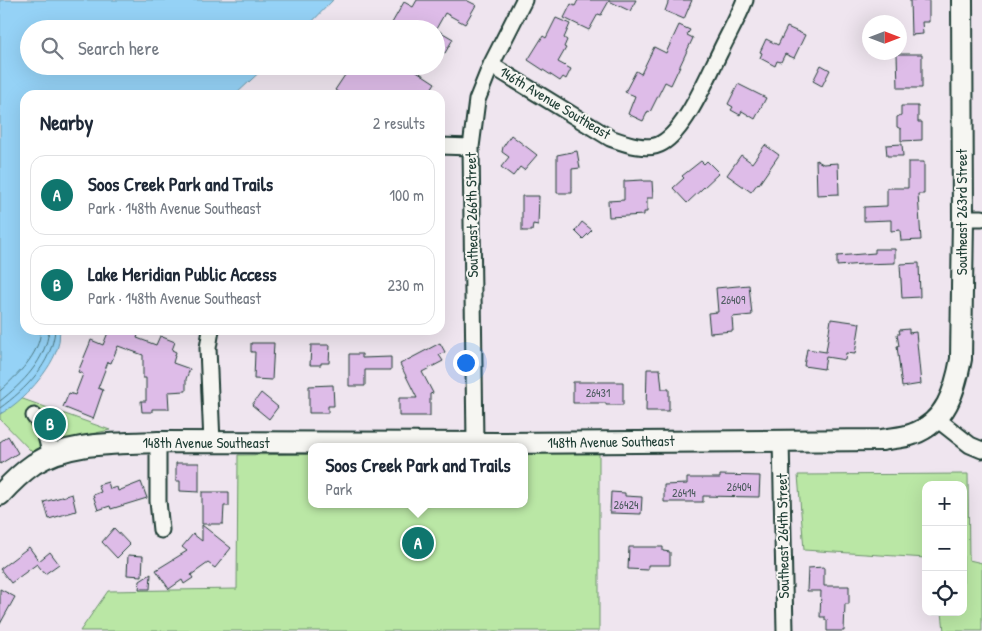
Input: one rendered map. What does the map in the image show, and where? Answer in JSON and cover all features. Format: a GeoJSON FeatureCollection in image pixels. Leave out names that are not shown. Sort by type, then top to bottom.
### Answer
{"type":"FeatureCollection","features":[{"type":"Feature","properties":{"kind":"street","name":"Southeast 266th Street"},"geometry":{"type":"LineString","coordinates":[[475,442],[471,147],[476,100],[491,65],[524,0]]}},
{"type":"Feature","properties":{"kind":"street","name":"146th Avenue Southeast"},"geometry":{"type":"LineString","coordinates":[[491,65],[610,138],[631,145],[648,146],[661,144],[674,133],[692,108],[745,0]]}},
{"type":"Feature","properties":{"kind":"street","name":"Southeast 263rd Street"},"geometry":{"type":"LineString","coordinates":[[937,419],[945,410],[950,398],[957,380],[961,359],[972,218],[962,0]]}},
{"type":"Feature","properties":{"kind":"street"},"geometry":{"type":"LineString","coordinates":[[445,146],[471,147]]}},
{"type":"Feature","properties":{"kind":"street"},"geometry":{"type":"LineString","coordinates":[[210,335],[208,348],[212,443]]}},
{"type":"Feature","properties":{"kind":"street"},"geometry":{"type":"LineString","coordinates":[[34,416],[44,428],[51,456]]}},
{"type":"Feature","properties":{"kind":"street"},"geometry":{"type":"LineString","coordinates":[[937,419],[970,445],[982,450]]}},
{"type":"Feature","properties":{"kind":"street","name":"148th Avenue Southeast"},"geometry":{"type":"LineString","coordinates":[[0,495],[15,479],[35,463],[51,456],[83,447],[114,444],[158,442],[882,440],[912,434],[937,419]]}},
{"type":"Feature","properties":{"kind":"street","name":"Southeast 264th Street"},"geometry":{"type":"LineString","coordinates":[[781,440],[785,631]]}},
{"type":"Feature","properties":{"kind":"street"},"geometry":{"type":"LineString","coordinates":[[158,442],[158,500],[161,530]]}},
{"type":"Feature","properties":{"kind":"green space"},"geometry":{"type":"Polygon","coordinates":[[[20,398],[110,430],[48,443],[33,453],[0,419],[0,414],[20,398]]]}},
{"type":"Feature","properties":{"kind":"green space"},"geometry":{"type":"Polygon","coordinates":[[[599,451],[599,631],[80,631],[108,591],[237,589],[238,455],[308,454],[308,508],[528,508],[528,452],[599,451]]]}},
{"type":"Feature","properties":{"kind":"green space"},"geometry":{"type":"Polygon","coordinates":[[[968,474],[969,560],[982,563],[982,631],[944,631],[942,616],[967,616],[967,481],[922,481],[922,558],[804,550],[798,475],[968,474]]]}},
{"type":"Feature","properties":{"kind":"water"},"geometry":{"type":"Polygon","coordinates":[[[0,0],[333,0],[314,20],[20,20],[20,75],[256,75],[240,90],[20,90],[20,335],[60,335],[59,344],[50,365],[43,375],[18,402],[0,414],[0,0]]]}},
{"type":"Feature","properties":{"kind":"building"},"geometry":{"type":"Polygon","coordinates":[[[417,0],[466,0],[476,5],[465,24],[445,13],[441,20],[394,20],[404,2],[413,7],[417,0]]]}},
{"type":"Feature","properties":{"kind":"building"},"geometry":{"type":"Polygon","coordinates":[[[578,0],[636,0],[630,11],[609,1],[601,15],[598,14],[589,30],[564,18],[571,4],[575,6],[578,0]]]}},
{"type":"Feature","properties":{"kind":"building"},"geometry":{"type":"Polygon","coordinates":[[[669,0],[692,0],[684,19],[665,11],[669,0]]]}},
{"type":"Feature","properties":{"kind":"building"},"geometry":{"type":"Polygon","coordinates":[[[910,0],[929,0],[929,22],[922,22],[923,34],[911,35],[910,0]]]}},
{"type":"Feature","properties":{"kind":"building"},"geometry":{"type":"Polygon","coordinates":[[[556,18],[570,24],[564,38],[567,40],[564,47],[566,48],[558,62],[571,69],[566,79],[563,77],[560,81],[528,60],[543,36],[546,38],[556,18]]]}},
{"type":"Feature","properties":{"kind":"building"},"geometry":{"type":"Polygon","coordinates":[[[679,25],[690,30],[687,35],[693,38],[671,85],[665,82],[650,112],[648,111],[643,121],[628,114],[635,96],[625,92],[636,71],[641,74],[654,47],[666,53],[679,25]]]}},
{"type":"Feature","properties":{"kind":"building"},"geometry":{"type":"Polygon","coordinates":[[[787,27],[805,35],[794,58],[785,54],[781,62],[777,61],[775,66],[760,58],[762,53],[760,52],[766,39],[778,45],[787,27]]]}},
{"type":"Feature","properties":{"kind":"building"},"geometry":{"type":"Polygon","coordinates":[[[445,34],[453,39],[445,53],[445,34]]]}},
{"type":"Feature","properties":{"kind":"building"},"geometry":{"type":"Polygon","coordinates":[[[907,54],[922,54],[922,88],[898,88],[897,60],[907,60],[907,54]]]}},
{"type":"Feature","properties":{"kind":"building"},"geometry":{"type":"Polygon","coordinates":[[[821,65],[830,70],[822,86],[813,81],[821,65]]]}},
{"type":"Feature","properties":{"kind":"building"},"geometry":{"type":"Polygon","coordinates":[[[345,75],[423,75],[435,83],[430,90],[335,90],[345,75]]]}},
{"type":"Feature","properties":{"kind":"building"},"geometry":{"type":"Polygon","coordinates":[[[738,84],[766,98],[755,119],[742,111],[740,115],[731,110],[733,107],[728,104],[738,84]]]}},
{"type":"Feature","properties":{"kind":"building"},"geometry":{"type":"Polygon","coordinates":[[[901,106],[918,106],[918,122],[922,122],[922,140],[901,141],[901,129],[897,127],[897,117],[901,115],[901,106]]]}},
{"type":"Feature","properties":{"kind":"building"},"geometry":{"type":"Polygon","coordinates":[[[511,135],[537,155],[524,170],[520,167],[513,176],[501,167],[509,157],[502,152],[511,135]]]}},
{"type":"Feature","properties":{"kind":"building"},"geometry":{"type":"Polygon","coordinates":[[[902,144],[903,156],[887,156],[886,145],[902,144]]]}},
{"type":"Feature","properties":{"kind":"building"},"geometry":{"type":"Polygon","coordinates":[[[765,145],[779,155],[759,184],[751,192],[727,175],[741,155],[752,163],[765,145]]]}},
{"type":"Feature","properties":{"kind":"building"},"geometry":{"type":"Polygon","coordinates":[[[577,151],[580,168],[572,169],[572,193],[557,193],[557,155],[577,151]]]}},
{"type":"Feature","properties":{"kind":"building"},"geometry":{"type":"Polygon","coordinates":[[[816,160],[823,164],[838,163],[839,194],[817,195],[816,160]]]}},
{"type":"Feature","properties":{"kind":"building"},"geometry":{"type":"Polygon","coordinates":[[[701,161],[704,164],[707,161],[719,173],[687,203],[673,188],[684,178],[682,176],[701,161]]]}},
{"type":"Feature","properties":{"kind":"building"},"geometry":{"type":"Polygon","coordinates":[[[908,162],[924,162],[924,194],[918,194],[921,240],[901,241],[900,230],[891,231],[891,220],[864,221],[864,207],[887,206],[887,188],[908,188],[908,162]]]}},
{"type":"Feature","properties":{"kind":"building"},"geometry":{"type":"Polygon","coordinates":[[[624,181],[652,181],[653,198],[647,198],[647,212],[644,212],[644,215],[609,217],[608,201],[624,200],[624,181]]]}},
{"type":"Feature","properties":{"kind":"building"},"geometry":{"type":"Polygon","coordinates":[[[522,196],[539,196],[538,225],[533,224],[532,231],[522,231],[522,196]]]}},
{"type":"Feature","properties":{"kind":"building"},"geometry":{"type":"Polygon","coordinates":[[[582,222],[592,230],[583,239],[575,231],[582,222]]]}},
{"type":"Feature","properties":{"kind":"building"},"geometry":{"type":"Polygon","coordinates":[[[875,249],[895,249],[895,263],[837,266],[837,256],[875,253],[875,249]]]}},
{"type":"Feature","properties":{"kind":"building"},"geometry":{"type":"Polygon","coordinates":[[[919,263],[920,297],[902,298],[900,264],[919,263]]]}},
{"type":"Feature","properties":{"kind":"building"},"geometry":{"type":"Polygon","coordinates":[[[749,285],[752,315],[732,317],[733,331],[710,333],[708,313],[718,312],[716,288],[749,285]]]}},
{"type":"Feature","properties":{"kind":"building"},"geometry":{"type":"Polygon","coordinates":[[[831,319],[860,323],[855,354],[846,353],[845,360],[826,357],[824,369],[804,366],[807,349],[826,352],[831,319]]]}},
{"type":"Feature","properties":{"kind":"building"},"geometry":{"type":"Polygon","coordinates":[[[909,329],[909,333],[916,332],[921,384],[902,387],[897,334],[900,334],[899,330],[909,329]]]}},
{"type":"Feature","properties":{"kind":"building"},"geometry":{"type":"Polygon","coordinates":[[[107,335],[138,335],[137,338],[156,345],[160,336],[175,342],[172,350],[176,352],[173,363],[190,369],[186,379],[186,391],[168,392],[169,409],[152,409],[152,412],[142,412],[141,401],[146,401],[143,355],[118,346],[111,363],[108,362],[98,388],[103,390],[93,419],[63,407],[69,393],[75,395],[83,374],[78,372],[91,340],[103,345],[107,335]]]}},
{"type":"Feature","properties":{"kind":"building"},"geometry":{"type":"Polygon","coordinates":[[[251,343],[274,343],[272,380],[254,379],[255,352],[251,352],[251,343]]]}},
{"type":"Feature","properties":{"kind":"building"},"geometry":{"type":"Polygon","coordinates":[[[440,343],[445,352],[439,355],[443,361],[422,372],[433,393],[430,394],[430,416],[399,416],[399,398],[417,398],[400,364],[440,343]]]}},
{"type":"Feature","properties":{"kind":"building"},"geometry":{"type":"Polygon","coordinates":[[[311,345],[330,345],[329,363],[310,365],[311,345]]]}},
{"type":"Feature","properties":{"kind":"building"},"geometry":{"type":"Polygon","coordinates":[[[349,354],[362,354],[362,358],[391,357],[391,370],[365,370],[365,386],[349,386],[349,354]]]}},
{"type":"Feature","properties":{"kind":"building"},"geometry":{"type":"Polygon","coordinates":[[[647,369],[660,369],[662,389],[669,389],[669,411],[646,411],[647,369]]]}},
{"type":"Feature","properties":{"kind":"building"},"geometry":{"type":"Polygon","coordinates":[[[573,382],[623,382],[623,405],[573,403],[573,382]]]}},
{"type":"Feature","properties":{"kind":"building"},"geometry":{"type":"Polygon","coordinates":[[[333,385],[334,406],[328,406],[328,413],[309,413],[309,386],[333,385]]]}},
{"type":"Feature","properties":{"kind":"building"},"geometry":{"type":"Polygon","coordinates":[[[261,393],[278,407],[269,419],[252,405],[261,393]]]}},
{"type":"Feature","properties":{"kind":"building"},"geometry":{"type":"Polygon","coordinates":[[[8,436],[18,453],[0,464],[0,442],[8,436]]]}},
{"type":"Feature","properties":{"kind":"building"},"geometry":{"type":"Polygon","coordinates":[[[176,463],[199,463],[199,492],[180,491],[180,481],[176,481],[176,463]]]}},
{"type":"Feature","properties":{"kind":"building"},"geometry":{"type":"Polygon","coordinates":[[[720,475],[760,476],[759,497],[703,496],[703,502],[664,502],[664,485],[687,484],[687,478],[720,478],[720,475]]]}},
{"type":"Feature","properties":{"kind":"building"},"geometry":{"type":"Polygon","coordinates":[[[108,482],[110,489],[117,487],[118,491],[141,482],[147,498],[111,509],[110,506],[98,510],[93,495],[101,492],[98,485],[108,482]]]}},
{"type":"Feature","properties":{"kind":"building"},"geometry":{"type":"Polygon","coordinates":[[[202,492],[229,492],[229,506],[224,506],[223,524],[202,524],[202,492]]]}},
{"type":"Feature","properties":{"kind":"building"},"geometry":{"type":"Polygon","coordinates":[[[611,492],[625,493],[625,496],[642,497],[641,514],[610,513],[611,492]]]}},
{"type":"Feature","properties":{"kind":"building"},"geometry":{"type":"Polygon","coordinates":[[[72,494],[76,511],[49,519],[44,502],[72,494]]]}},
{"type":"Feature","properties":{"kind":"building"},"geometry":{"type":"Polygon","coordinates":[[[202,525],[231,548],[215,568],[208,563],[191,575],[193,578],[184,584],[182,580],[169,589],[156,570],[187,551],[182,547],[193,534],[202,541],[202,525]]]}},
{"type":"Feature","properties":{"kind":"building"},"geometry":{"type":"Polygon","coordinates":[[[114,528],[130,545],[117,558],[102,542],[114,528]]]}},
{"type":"Feature","properties":{"kind":"building"},"geometry":{"type":"Polygon","coordinates":[[[29,547],[39,561],[50,552],[59,564],[45,574],[37,564],[11,583],[0,569],[29,547]]]}},
{"type":"Feature","properties":{"kind":"building"},"geometry":{"type":"Polygon","coordinates":[[[629,547],[663,547],[663,551],[670,552],[670,565],[648,565],[648,570],[628,569],[629,547]]]}},
{"type":"Feature","properties":{"kind":"building"},"geometry":{"type":"Polygon","coordinates":[[[128,555],[143,556],[142,576],[127,575],[128,555]]]}},
{"type":"Feature","properties":{"kind":"building"},"geometry":{"type":"Polygon","coordinates":[[[824,567],[824,586],[849,586],[849,604],[845,604],[844,631],[827,631],[827,620],[825,620],[825,617],[820,617],[821,591],[807,591],[808,568],[824,567]]]}},
{"type":"Feature","properties":{"kind":"building"},"geometry":{"type":"Polygon","coordinates":[[[151,574],[150,589],[139,589],[140,581],[151,574]]]}},
{"type":"Feature","properties":{"kind":"building"},"geometry":{"type":"Polygon","coordinates":[[[0,589],[15,597],[0,624],[0,589]]]}},
{"type":"Feature","properties":{"kind":"place","name":"Lake Meridian Public Access"},"geometry":{"type":"Point","coordinates":[50,424]}},
{"type":"Feature","properties":{"kind":"place","name":"Soos Creek Park and Trails"},"geometry":{"type":"Point","coordinates":[418,543]}}]}
